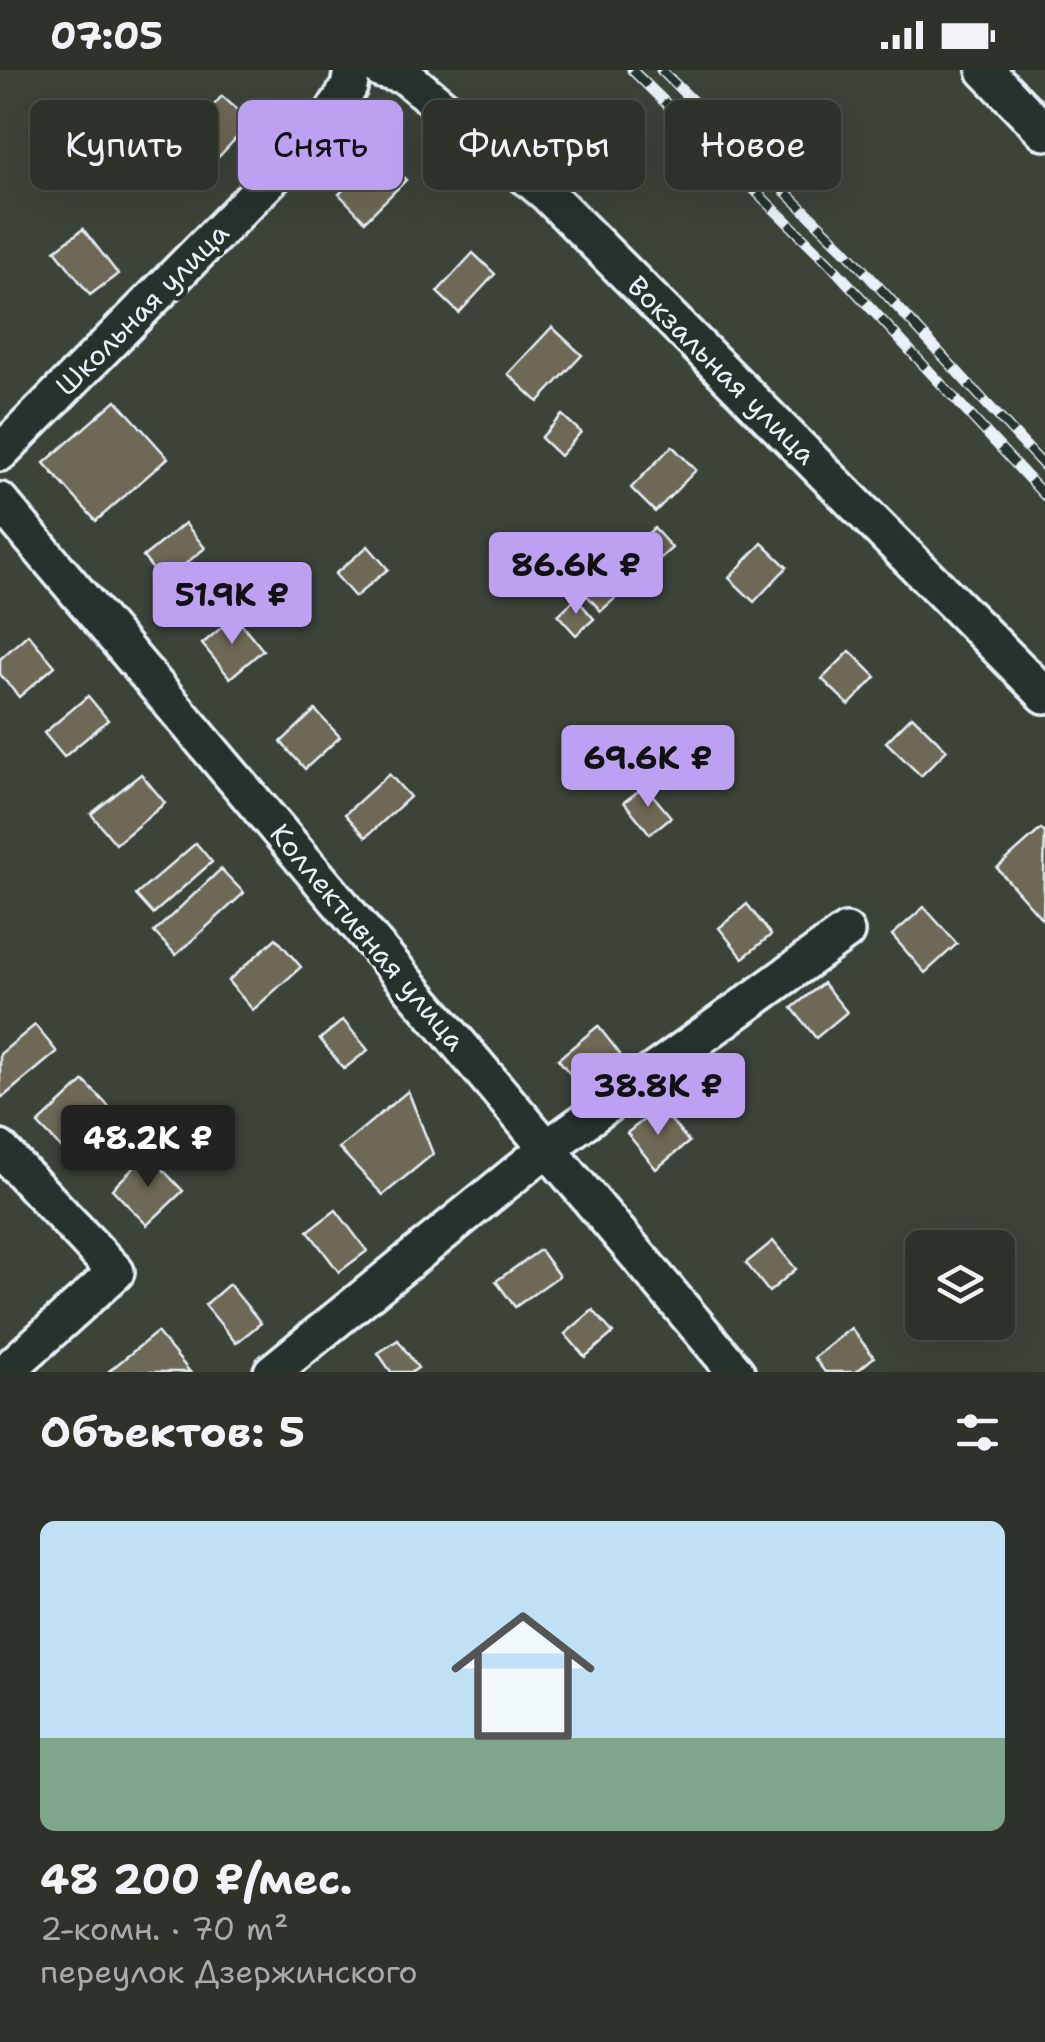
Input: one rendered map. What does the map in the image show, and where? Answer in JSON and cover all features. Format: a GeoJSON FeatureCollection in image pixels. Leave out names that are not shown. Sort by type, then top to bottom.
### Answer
{"type":"FeatureCollection","features":[{"type":"Feature","properties":{"kind":"street","name":"Школьная улица"},"geometry":{"type":"LineString","coordinates":[[0,453],[327,122],[349,87],[352,70]]}},
{"type":"Feature","properties":{"kind":"street","name":"Вокзальная улица"},"geometry":{"type":"LineString","coordinates":[[381,70],[405,76],[546,193],[1045,695]]}},
{"type":"Feature","properties":{"kind":"street"},"geometry":{"type":"LineString","coordinates":[[985,70],[1045,132]]}},
{"type":"Feature","properties":{"kind":"street","name":"Коллективная улица"},"geometry":{"type":"LineString","coordinates":[[0,501],[736,1372]]}},
{"type":"Feature","properties":{"kind":"street"},"geometry":{"type":"LineString","coordinates":[[272,1372],[546,1149],[846,932]]}},
{"type":"Feature","properties":{"kind":"street"},"geometry":{"type":"LineString","coordinates":[[0,1149],[116,1272],[5,1372]]}},
{"type":"Feature","properties":{"kind":"building"},"geometry":{"type":"Polygon","coordinates":[[[222,96],[238,110],[238,136],[218,158],[218,100],[222,96]]]}},
{"type":"Feature","properties":{"kind":"building"},"geometry":{"type":"Polygon","coordinates":[[[343,190],[396,190],[365,221],[339,194],[343,190]]]}},
{"type":"Feature","properties":{"kind":"building"},"geometry":{"type":"Polygon","coordinates":[[[83,229],[118,274],[90,295],[55,250],[83,229]]]}},
{"type":"Feature","properties":{"kind":"building"},"geometry":{"type":"Polygon","coordinates":[[[473,253],[495,274],[459,313],[437,292],[473,253]]]}},
{"type":"Feature","properties":{"kind":"building"},"geometry":{"type":"Polygon","coordinates":[[[552,327],[582,355],[538,402],[508,374],[552,327]]]}},
{"type":"Feature","properties":{"kind":"building"},"geometry":{"type":"Polygon","coordinates":[[[116,400],[168,458],[96,521],[44,463],[116,400]]]}},
{"type":"Feature","properties":{"kind":"building"},"geometry":{"type":"Polygon","coordinates":[[[562,415],[581,432],[560,456],[541,438],[562,415]]]}},
{"type":"Feature","properties":{"kind":"building"},"geometry":{"type":"Polygon","coordinates":[[[672,446],[696,470],[655,512],[631,488],[672,446]]]}},
{"type":"Feature","properties":{"kind":"building"},"geometry":{"type":"Polygon","coordinates":[[[185,523],[205,548],[163,582],[143,557],[185,523]]]}},
{"type":"Feature","properties":{"kind":"building"},"geometry":{"type":"Polygon","coordinates":[[[654,528],[672,548],[601,611],[583,591],[654,528]]]}},
{"type":"Feature","properties":{"kind":"building"},"geometry":{"type":"Polygon","coordinates":[[[762,543],[787,567],[754,602],[729,578],[762,543]]]}},
{"type":"Feature","properties":{"kind":"building"},"geometry":{"type":"Polygon","coordinates":[[[368,546],[388,569],[355,597],[335,574],[368,546]]]}},
{"type":"Feature","properties":{"kind":"building"},"geometry":{"type":"Polygon","coordinates":[[[576,598],[594,619],[576,635],[558,615],[576,598]]]}},
{"type":"Feature","properties":{"kind":"building"},"geometry":{"type":"Polygon","coordinates":[[[235,616],[263,650],[230,678],[202,644],[235,616]]]}},
{"type":"Feature","properties":{"kind":"building"},"geometry":{"type":"Polygon","coordinates":[[[28,634],[55,666],[19,697],[0,674],[0,659],[28,634]]]}},
{"type":"Feature","properties":{"kind":"building"},"geometry":{"type":"Polygon","coordinates":[[[850,651],[876,677],[849,705],[822,679],[850,651]]]}},
{"type":"Feature","properties":{"kind":"building"},"geometry":{"type":"Polygon","coordinates":[[[88,696],[108,720],[64,757],[44,733],[88,696]]]}},
{"type":"Feature","properties":{"kind":"building"},"geometry":{"type":"Polygon","coordinates":[[[315,710],[340,737],[305,769],[281,742],[315,710]]]}},
{"type":"Feature","properties":{"kind":"building"},"geometry":{"type":"Polygon","coordinates":[[[912,716],[947,750],[921,776],[886,742],[912,716]]]}},
{"type":"Feature","properties":{"kind":"building"},"geometry":{"type":"Polygon","coordinates":[[[141,774],[165,803],[116,844],[91,814],[141,774]]]}},
{"type":"Feature","properties":{"kind":"building"},"geometry":{"type":"Polygon","coordinates":[[[389,774],[410,797],[366,837],[345,814],[389,774]]]}},
{"type":"Feature","properties":{"kind":"building"},"geometry":{"type":"Polygon","coordinates":[[[645,786],[671,817],[650,834],[624,802],[645,786]]]}},
{"type":"Feature","properties":{"kind":"building"},"geometry":{"type":"Polygon","coordinates":[[[1041,829],[1045,833],[1043,920],[997,868],[1041,829]]]}},
{"type":"Feature","properties":{"kind":"building"},"geometry":{"type":"Polygon","coordinates":[[[196,843],[212,862],[153,914],[136,895],[196,843]]]}},
{"type":"Feature","properties":{"kind":"building"},"geometry":{"type":"Polygon","coordinates":[[[221,869],[244,893],[176,955],[154,932],[221,869]]]}},
{"type":"Feature","properties":{"kind":"building"},"geometry":{"type":"Polygon","coordinates":[[[747,904],[771,935],[743,958],[719,928],[747,904]]]}},
{"type":"Feature","properties":{"kind":"building"},"geometry":{"type":"Polygon","coordinates":[[[924,907],[957,944],[925,973],[892,935],[924,907]]]}},
{"type":"Feature","properties":{"kind":"building"},"geometry":{"type":"Polygon","coordinates":[[[276,938],[301,967],[253,1010],[228,981],[276,938]]]}},
{"type":"Feature","properties":{"kind":"building"},"geometry":{"type":"Polygon","coordinates":[[[823,983],[847,1012],[816,1038],[792,1008],[823,983]]]}},
{"type":"Feature","properties":{"kind":"building"},"geometry":{"type":"Polygon","coordinates":[[[343,1020],[368,1050],[344,1069],[320,1039],[343,1020]]]}},
{"type":"Feature","properties":{"kind":"building"},"geometry":{"type":"Polygon","coordinates":[[[35,1025],[57,1052],[3,1097],[0,1054],[35,1025]]]}},
{"type":"Feature","properties":{"kind":"building"},"geometry":{"type":"Polygon","coordinates":[[[598,1026],[620,1054],[580,1086],[558,1059],[598,1026]]]}},
{"type":"Feature","properties":{"kind":"building"},"geometry":{"type":"Polygon","coordinates":[[[84,1081],[114,1112],[68,1155],[38,1124],[84,1081]]]}},
{"type":"Feature","properties":{"kind":"building"},"geometry":{"type":"Polygon","coordinates":[[[408,1091],[433,1154],[383,1195],[339,1148],[408,1091]]]}},
{"type":"Feature","properties":{"kind":"building"},"geometry":{"type":"Polygon","coordinates":[[[660,1107],[689,1142],[656,1169],[627,1133],[660,1107]]]}},
{"type":"Feature","properties":{"kind":"building"},"geometry":{"type":"Polygon","coordinates":[[[148,1154],[183,1191],[147,1225],[112,1189],[148,1154]]]}},
{"type":"Feature","properties":{"kind":"building"},"geometry":{"type":"Polygon","coordinates":[[[336,1210],[367,1251],[339,1272],[308,1231],[336,1210]]]}},
{"type":"Feature","properties":{"kind":"building"},"geometry":{"type":"Polygon","coordinates":[[[773,1241],[796,1269],[769,1292],[746,1263],[773,1241]]]}},
{"type":"Feature","properties":{"kind":"building"},"geometry":{"type":"Polygon","coordinates":[[[540,1250],[559,1276],[515,1307],[496,1281],[540,1250]]]}},
{"type":"Feature","properties":{"kind":"building"},"geometry":{"type":"Polygon","coordinates":[[[229,1284],[261,1323],[236,1343],[205,1305],[229,1284]]]}},
{"type":"Feature","properties":{"kind":"building"},"geometry":{"type":"Polygon","coordinates":[[[593,1310],[613,1333],[585,1357],[565,1334],[593,1310]]]}},
{"type":"Feature","properties":{"kind":"building"},"geometry":{"type":"Polygon","coordinates":[[[851,1328],[874,1357],[856,1372],[825,1372],[814,1358],[851,1328]]]}},
{"type":"Feature","properties":{"kind":"building"},"geometry":{"type":"Polygon","coordinates":[[[157,1332],[190,1372],[109,1371],[157,1332]]]}},
{"type":"Feature","properties":{"kind":"building"},"geometry":{"type":"Polygon","coordinates":[[[398,1340],[418,1368],[412,1372],[391,1372],[378,1353],[398,1340]]]}},
{"type":"Feature","properties":{"kind":"railway"},"geometry":{"type":"LineString","coordinates":[[632,70],[829,263],[1045,496]]}},
{"type":"Feature","properties":{"kind":"railway"},"geometry":{"type":"LineString","coordinates":[[661,70],[844,249],[1045,467]]}}]}
